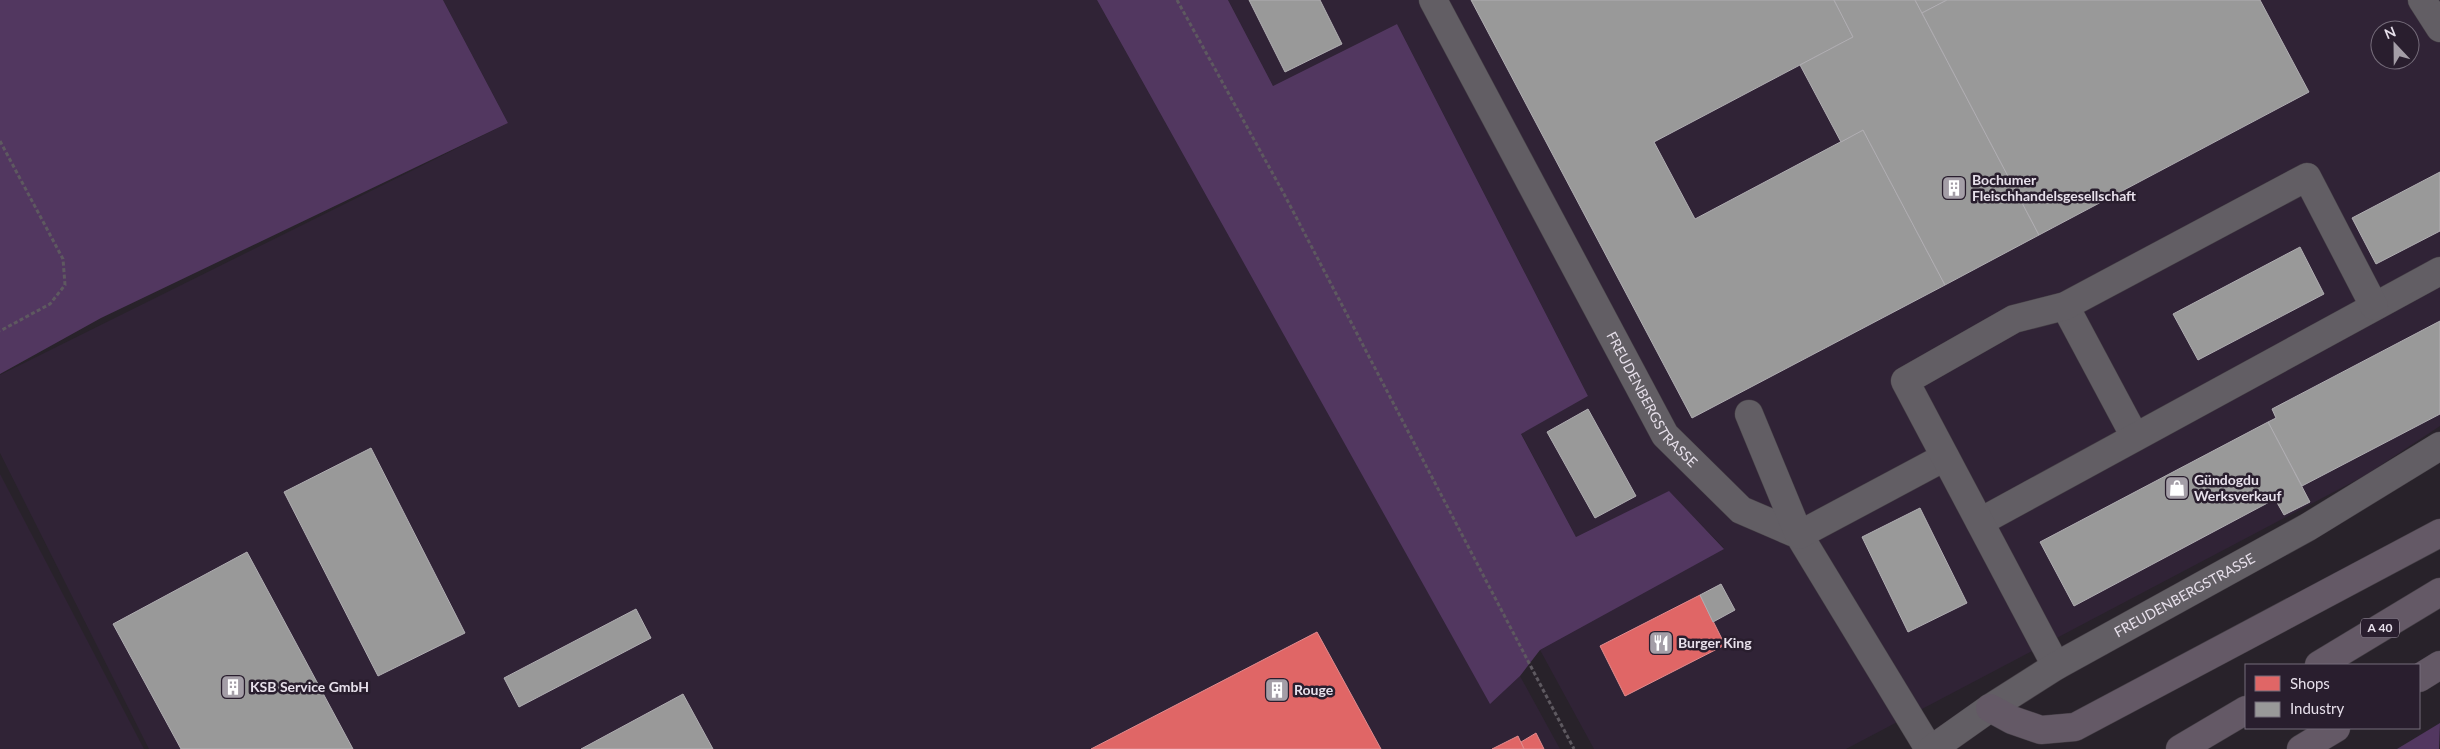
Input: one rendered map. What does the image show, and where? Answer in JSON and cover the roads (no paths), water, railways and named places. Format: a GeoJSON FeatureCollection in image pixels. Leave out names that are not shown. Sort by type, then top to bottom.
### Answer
{"type":"FeatureCollection","features":[{"type":"Feature","properties":{"kind":"highway"},"geometry":{"type":"LineString","coordinates":[[1990,708],[2012,720],[2041,730],[2075,727],[2440,533]]}},
{"type":"Feature","properties":{"kind":"highway","name":"A 40"},"geometry":{"type":"LineString","coordinates":[[2321,664],[2440,592]]}},
{"type":"Feature","properties":{"kind":"highway"},"geometry":{"type":"LineString","coordinates":[[2420,677],[2440,665]]}},
{"type":"Feature","properties":{"kind":"highway"},"geometry":{"type":"LineString","coordinates":[[2180,749],[2245,711]]}},
{"type":"Feature","properties":{"kind":"highway"},"geometry":{"type":"LineString","coordinates":[[2301,749],[2334,729]]}},
{"type":"Feature","properties":{"kind":"street","name":"FREUDENBERGSTRASSE"},"geometry":{"type":"LineString","coordinates":[[1433,0],[1665,435],[1741,510],[1799,535]]}},
{"type":"Feature","properties":{"kind":"street"},"geometry":{"type":"LineString","coordinates":[[2422,0],[2440,28]]}},
{"type":"Feature","properties":{"kind":"street"},"geometry":{"type":"LineString","coordinates":[[2056,666],[1904,381],[2014,319],[2065,306],[2307,176],[2374,306]]}},
{"type":"Feature","properties":{"kind":"street"},"geometry":{"type":"LineString","coordinates":[[1980,522],[2440,271]]}},
{"type":"Feature","properties":{"kind":"street"},"geometry":{"type":"LineString","coordinates":[[2065,306],[2135,437]]}},
{"type":"Feature","properties":{"kind":"street"},"geometry":{"type":"LineString","coordinates":[[1749,414],[1799,535],[1928,749]]}},
{"type":"Feature","properties":{"kind":"street","name":"FREUDENBERGSTRASSE"},"geometry":{"type":"LineString","coordinates":[[1932,749],[1990,708],[2056,666],[2308,527],[2440,446]]}},
{"type":"Feature","properties":{"kind":"street"},"geometry":{"type":"LineString","coordinates":[[1799,535],[1945,457]]}},
{"type":"Feature","properties":{"kind":"place","name":"Bochumer Fleischhandelsgesellschaft"},"geometry":{"type":"Point","coordinates":[1954,188]}},
{"type":"Feature","properties":{"kind":"place","name":"Gündogdu Werksverkauf"},"geometry":{"type":"Point","coordinates":[2177,488]}},
{"type":"Feature","properties":{"kind":"place","name":"Burger King"},"geometry":{"type":"Point","coordinates":[1661,643]}},
{"type":"Feature","properties":{"kind":"place","name":"KSB Service GmbH"},"geometry":{"type":"Point","coordinates":[233,687]}},
{"type":"Feature","properties":{"kind":"place","name":"Rouge"},"geometry":{"type":"Point","coordinates":[1277,690]}}]}
